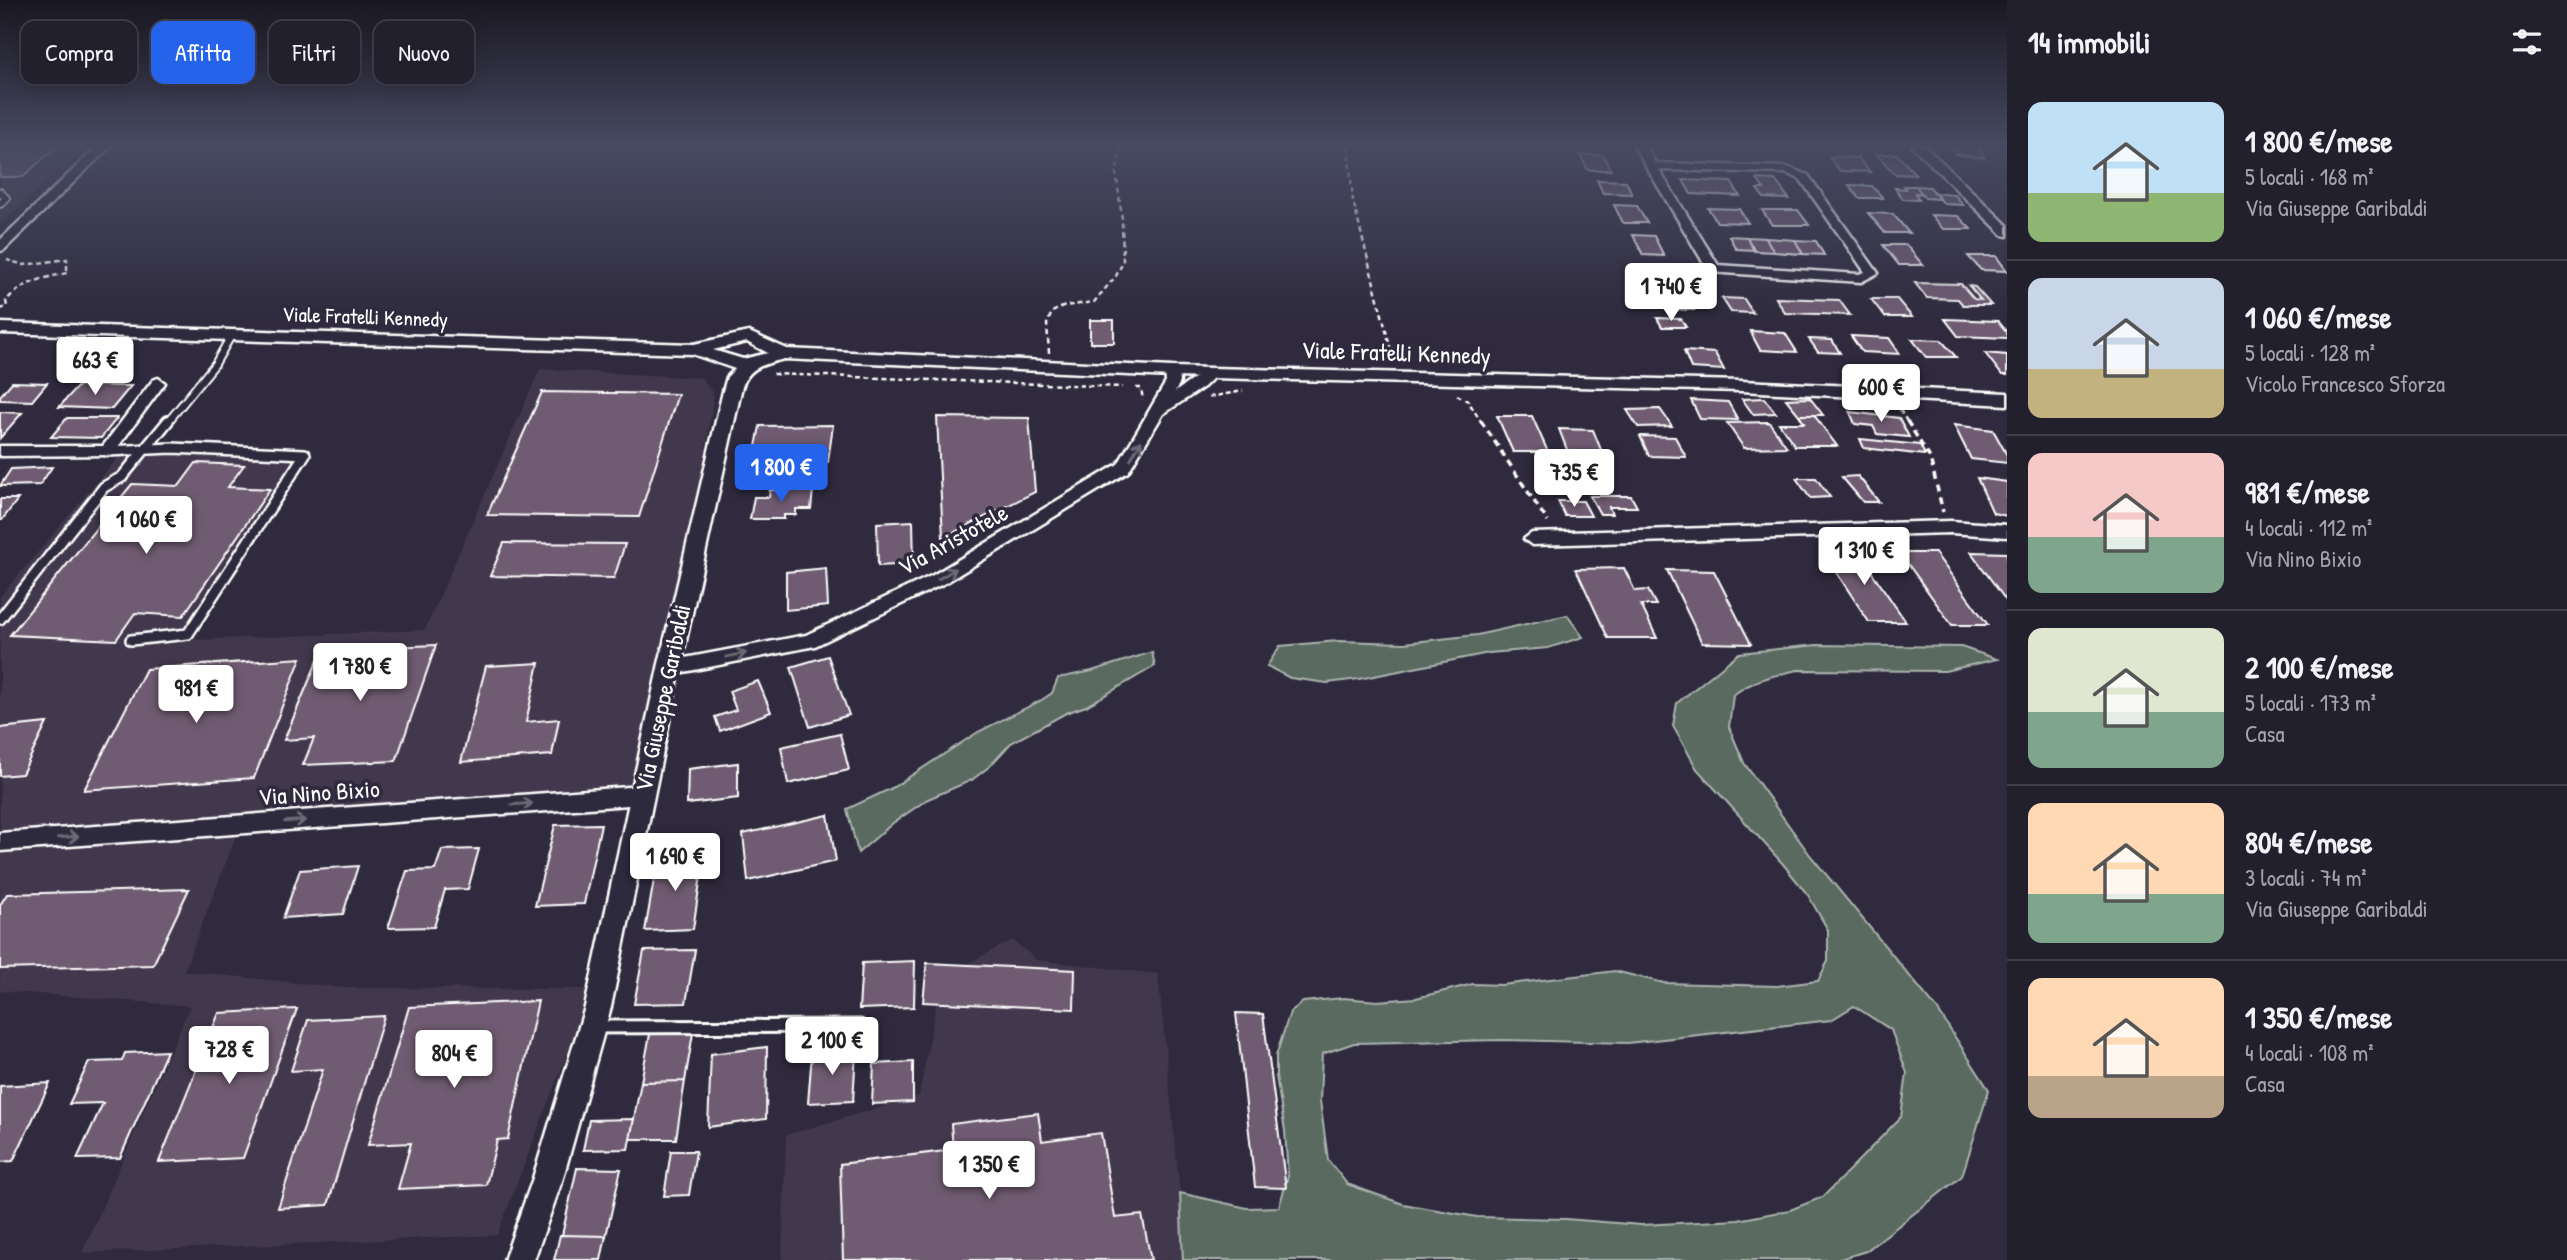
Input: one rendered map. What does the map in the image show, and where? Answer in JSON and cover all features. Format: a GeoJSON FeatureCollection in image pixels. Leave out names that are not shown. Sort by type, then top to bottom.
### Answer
{"type":"FeatureCollection","features":[{"type":"Feature","properties":{"kind":"street"},"geometry":{"type":"LineString","coordinates":[[3,245],[46,205]]}},
{"type":"Feature","properties":{"kind":"street"},"geometry":{"type":"LineString","coordinates":[[1675,205],[1714,270],[1861,278],[1872,273],[1824,205]]}},
{"type":"Feature","properties":{"kind":"street"},"geometry":{"type":"LineString","coordinates":[[1979,205],[2007,232]]}},
{"type":"Feature","properties":{"kind":"street","name":"Viale Fratelli Kennedy"},"geometry":{"type":"LineString","coordinates":[[0,312],[35,330]]}},
{"type":"Feature","properties":{"kind":"street","name":"Viale Fratelli Kennedy"},"geometry":{"type":"LineString","coordinates":[[0,328],[694,349],[749,337],[784,354]]}},
{"type":"Feature","properties":{"kind":"street"},"geometry":{"type":"LineString","coordinates":[[733,340],[722,349],[739,365],[765,352],[763,342]]}},
{"type":"Feature","properties":{"kind":"street","name":"Viale Fratelli Kennedy"},"geometry":{"type":"LineString","coordinates":[[694,349],[739,365],[784,354],[1172,372],[1741,386],[2007,399]]}},
{"type":"Feature","properties":{"kind":"street","name":"Via Giuseppe Garibaldi"},"geometry":{"type":"LineString","coordinates":[[519,1260],[548,1178],[592,1027],[615,936],[669,668],[739,365]]}},
{"type":"Feature","properties":{"kind":"street","name":"Via Aristotele"},"geometry":{"type":"LineString","coordinates":[[669,668],[809,641],[939,579],[1072,501],[1123,468],[1135,454],[1173,382],[1172,372]]}},
{"type":"Feature","properties":{"kind":"street"},"geometry":{"type":"LineString","coordinates":[[1157,412],[1199,386],[1211,373]]}},
{"type":"Feature","properties":{"kind":"street"},"geometry":{"type":"LineString","coordinates":[[0,451],[107,451],[158,383]]}},
{"type":"Feature","properties":{"kind":"street"},"geometry":{"type":"LineString","coordinates":[[1532,539],[1945,528],[2007,531]]}},
{"type":"Feature","properties":{"kind":"street","name":"Via Nino Bixio"},"geometry":{"type":"LineString","coordinates":[[0,842],[642,795]]}},
{"type":"Feature","properties":{"kind":"lane"},"geometry":{"type":"LineString","coordinates":[[0,619],[104,487],[122,477],[215,364],[231,336]]}},
{"type":"Feature","properties":{"kind":"lane"},"geometry":{"type":"LineString","coordinates":[[107,451],[172,448],[305,454],[188,634],[131,640]]}},
{"type":"Feature","properties":{"kind":"lane"},"geometry":{"type":"LineString","coordinates":[[592,1027],[860,1026]]}},
{"type":"Feature","properties":{"kind":"path"},"geometry":{"type":"LineString","coordinates":[[1049,365],[1047,321],[1051,312],[1060,307],[1094,302],[1123,262],[1120,205]]}},
{"type":"Feature","properties":{"kind":"path"},"geometry":{"type":"LineString","coordinates":[[1354,205],[1398,377]]}},
{"type":"Feature","properties":{"kind":"path"},"geometry":{"type":"LineString","coordinates":[[0,312],[7,306],[9,296],[25,285],[67,273],[67,259],[15,264],[6,258],[3,245]]}},
{"type":"Feature","properties":{"kind":"path"},"geometry":{"type":"LineString","coordinates":[[766,375],[1141,388],[1143,403],[1157,412]]}},
{"type":"Feature","properties":{"kind":"path"},"geometry":{"type":"LineString","coordinates":[[1201,401],[1213,396],[1244,391]]}},
{"type":"Feature","properties":{"kind":"path"},"geometry":{"type":"LineString","coordinates":[[1455,395],[1468,401],[1553,530]]}},
{"type":"Feature","properties":{"kind":"path"},"geometry":{"type":"LineString","coordinates":[[1913,409],[1899,408],[1934,466],[1945,528]]}},
{"type":"Feature","properties":{"kind":"shaded area"},"geometry":{"type":"Polygon","coordinates":[[[0,205],[21,205],[0,224],[0,205]]]}},
{"type":"Feature","properties":{"kind":"shaded area"},"geometry":{"type":"Polygon","coordinates":[[[540,369],[702,378],[714,395],[702,473],[626,809],[236,836],[184,971],[344,988],[592,989],[497,1235],[82,1253],[190,1006],[2,991],[0,993],[0,597],[126,448],[298,455],[176,641],[425,630],[540,369]]]}},
{"type":"Feature","properties":{"kind":"shaded area"},"geometry":{"type":"Polygon","coordinates":[[[1012,940],[1037,960],[1158,974],[1180,1193],[1183,1260],[782,1260],[786,1135],[919,1096],[941,978],[1012,940]]]}},
{"type":"Feature","properties":{"kind":"green space"},"geometry":{"type":"Polygon","coordinates":[[[1567,615],[1583,637],[1548,648],[1489,653],[1327,683],[1290,678],[1267,666],[1280,646],[1338,641],[1404,643],[1477,635],[1567,615]]]}},
{"type":"Feature","properties":{"kind":"green space"},"geometry":{"type":"Polygon","coordinates":[[[1817,645],[1961,647],[1997,659],[1945,671],[1798,670],[1781,674],[1756,682],[1733,695],[1729,727],[1744,763],[1810,855],[1937,1009],[1989,1090],[1962,1176],[1866,1251],[1837,1260],[1183,1260],[1180,1193],[1247,1208],[1279,1207],[1288,1176],[1276,1056],[1290,1012],[1303,1002],[1343,998],[1377,1001],[1416,998],[1473,984],[1502,985],[1615,971],[1664,983],[1777,986],[1818,981],[1828,961],[1828,930],[1808,895],[1783,864],[1697,769],[1673,726],[1677,703],[1739,653],[1817,645]],[[1854,1006],[1831,1020],[1628,1043],[1504,1040],[1354,1043],[1322,1054],[1320,1101],[1328,1160],[1347,1184],[1403,1204],[1477,1217],[1566,1219],[1641,1225],[1738,1220],[1790,1210],[1823,1197],[1901,1117],[1907,1073],[1891,1030],[1854,1006]]]}},
{"type":"Feature","properties":{"kind":"green space"},"geometry":{"type":"Polygon","coordinates":[[[1152,652],[1155,666],[1086,706],[1066,713],[1011,743],[990,766],[972,780],[928,799],[893,823],[858,853],[847,809],[892,788],[978,732],[1040,701],[1052,693],[1058,678],[1092,671],[1152,652]]]}},
{"type":"Feature","properties":{"kind":"building"},"geometry":{"type":"Polygon","coordinates":[[[1614,205],[1637,206],[1647,223],[1623,223],[1614,205]]]}},
{"type":"Feature","properties":{"kind":"building"},"geometry":{"type":"Polygon","coordinates":[[[1708,208],[1739,209],[1748,223],[1717,222],[1708,208]]]}},
{"type":"Feature","properties":{"kind":"building"},"geometry":{"type":"Polygon","coordinates":[[[1762,210],[1798,210],[1809,225],[1772,225],[1762,210]]]}},
{"type":"Feature","properties":{"kind":"building"},"geometry":{"type":"Polygon","coordinates":[[[1868,213],[1893,214],[1909,233],[1885,233],[1868,213]]]}},
{"type":"Feature","properties":{"kind":"building"},"geometry":{"type":"Polygon","coordinates":[[[1931,215],[1958,216],[1971,229],[1943,229],[1931,215]]]}},
{"type":"Feature","properties":{"kind":"building"},"geometry":{"type":"Polygon","coordinates":[[[1633,235],[1654,236],[1664,256],[1643,255],[1633,235]]]}},
{"type":"Feature","properties":{"kind":"building"},"geometry":{"type":"Polygon","coordinates":[[[1729,236],[1747,237],[1754,250],[1736,249],[1729,236]]]}},
{"type":"Feature","properties":{"kind":"building"},"geometry":{"type":"Polygon","coordinates":[[[1747,237],[1766,238],[1774,252],[1754,251],[1747,237]]]}},
{"type":"Feature","properties":{"kind":"building"},"geometry":{"type":"Polygon","coordinates":[[[1766,238],[1795,240],[1803,254],[1774,252],[1766,238]]]}},
{"type":"Feature","properties":{"kind":"building"},"geometry":{"type":"Polygon","coordinates":[[[1795,240],[1816,241],[1824,255],[1803,254],[1795,240]]]}},
{"type":"Feature","properties":{"kind":"building"},"geometry":{"type":"Polygon","coordinates":[[[1883,245],[1906,245],[1923,265],[1899,265],[1883,245]]]}},
{"type":"Feature","properties":{"kind":"building"},"geometry":{"type":"Polygon","coordinates":[[[1968,256],[1996,256],[2007,271],[1981,270],[1968,256]]]}},
{"type":"Feature","properties":{"kind":"building"},"geometry":{"type":"Polygon","coordinates":[[[1646,270],[1674,271],[1694,310],[1665,309],[1646,270]]]}},
{"type":"Feature","properties":{"kind":"building"},"geometry":{"type":"Polygon","coordinates":[[[1915,283],[1961,284],[1974,299],[1981,300],[1969,286],[1975,287],[1991,305],[1963,305],[1958,299],[1927,298],[1915,283]]]}},
{"type":"Feature","properties":{"kind":"building"},"geometry":{"type":"Polygon","coordinates":[[[1722,298],[1744,299],[1753,313],[1731,312],[1722,298]]]}},
{"type":"Feature","properties":{"kind":"building"},"geometry":{"type":"Polygon","coordinates":[[[1776,298],[1839,300],[1850,315],[1785,313],[1776,298]]]}},
{"type":"Feature","properties":{"kind":"building"},"geometry":{"type":"Polygon","coordinates":[[[1871,299],[1897,299],[1912,317],[1885,317],[1871,299]]]}},
{"type":"Feature","properties":{"kind":"building"},"geometry":{"type":"Polygon","coordinates":[[[1657,318],[1681,319],[1686,327],[1662,327],[1657,318]]]}},
{"type":"Feature","properties":{"kind":"building"},"geometry":{"type":"Polygon","coordinates":[[[1945,319],[1998,321],[2007,332],[2007,338],[1958,336],[1945,319]]]}},
{"type":"Feature","properties":{"kind":"building"},"geometry":{"type":"Polygon","coordinates":[[[1090,320],[1114,320],[1114,343],[1090,343],[1090,320]]]}},
{"type":"Feature","properties":{"kind":"building"},"geometry":{"type":"Polygon","coordinates":[[[1750,331],[1785,333],[1797,352],[1760,350],[1750,331]]]}},
{"type":"Feature","properties":{"kind":"building"},"geometry":{"type":"Polygon","coordinates":[[[1851,336],[1889,338],[1900,354],[1862,352],[1851,336]]]}},
{"type":"Feature","properties":{"kind":"building"},"geometry":{"type":"Polygon","coordinates":[[[1809,339],[1832,340],[1840,353],[1818,352],[1809,339]]]}},
{"type":"Feature","properties":{"kind":"building"},"geometry":{"type":"Polygon","coordinates":[[[1912,339],[1941,340],[1956,357],[1926,357],[1912,339]]]}},
{"type":"Feature","properties":{"kind":"building"},"geometry":{"type":"Polygon","coordinates":[[[1684,351],[1715,353],[1724,370],[1691,368],[1684,351]]]}},
{"type":"Feature","properties":{"kind":"building"},"geometry":{"type":"Polygon","coordinates":[[[1985,353],[2007,355],[2007,375],[2002,375],[1985,353]]]}},
{"type":"Feature","properties":{"kind":"building"},"geometry":{"type":"Polygon","coordinates":[[[12,382],[47,383],[32,401],[0,400],[0,396],[12,382]]]}},
{"type":"Feature","properties":{"kind":"building"},"geometry":{"type":"Polygon","coordinates":[[[79,385],[131,386],[112,409],[59,407],[79,385]]]}},
{"type":"Feature","properties":{"kind":"building"},"geometry":{"type":"Polygon","coordinates":[[[542,392],[678,394],[639,517],[487,515],[542,392]]]}},
{"type":"Feature","properties":{"kind":"building"},"geometry":{"type":"Polygon","coordinates":[[[1764,398],[1776,413],[1753,414],[1742,399],[1764,398]]]}},
{"type":"Feature","properties":{"kind":"building"},"geometry":{"type":"Polygon","coordinates":[[[1810,398],[1823,415],[1799,415],[1786,399],[1810,398]]]}},
{"type":"Feature","properties":{"kind":"building"},"geometry":{"type":"Polygon","coordinates":[[[1691,400],[1728,402],[1738,420],[1700,419],[1691,400]]]}},
{"type":"Feature","properties":{"kind":"building"},"geometry":{"type":"Polygon","coordinates":[[[1660,409],[1672,426],[1638,427],[1627,410],[1660,409]]]}},
{"type":"Feature","properties":{"kind":"building"},"geometry":{"type":"Polygon","coordinates":[[[0,412],[22,413],[0,438],[0,412]]]}},
{"type":"Feature","properties":{"kind":"building"},"geometry":{"type":"Polygon","coordinates":[[[1850,412],[1899,418],[1909,437],[1877,434],[1873,426],[1855,424],[1850,412]]]}},
{"type":"Feature","properties":{"kind":"building"},"geometry":{"type":"Polygon","coordinates":[[[1799,415],[1814,415],[1837,446],[1795,446],[1779,423],[1804,423],[1799,415]]]}},
{"type":"Feature","properties":{"kind":"building"},"geometry":{"type":"Polygon","coordinates":[[[1497,416],[1532,416],[1548,452],[1513,452],[1497,416]]]}},
{"type":"Feature","properties":{"kind":"building"},"geometry":{"type":"Polygon","coordinates":[[[937,417],[1029,418],[1035,492],[943,538],[937,417]]]}},
{"type":"Feature","properties":{"kind":"building"},"geometry":{"type":"Polygon","coordinates":[[[67,418],[117,418],[101,438],[51,437],[67,418]]]}},
{"type":"Feature","properties":{"kind":"building"},"geometry":{"type":"Polygon","coordinates":[[[1769,422],[1787,447],[1744,448],[1727,423],[1769,422]]]}},
{"type":"Feature","properties":{"kind":"building"},"geometry":{"type":"Polygon","coordinates":[[[833,425],[828,462],[753,462],[760,426],[833,425]]]}},
{"type":"Feature","properties":{"kind":"building"},"geometry":{"type":"Polygon","coordinates":[[[1954,425],[1993,430],[2007,455],[2007,463],[1971,459],[1954,425]]]}},
{"type":"Feature","properties":{"kind":"building"},"geometry":{"type":"Polygon","coordinates":[[[1559,429],[1593,430],[1606,462],[1571,460],[1559,429]]]}},
{"type":"Feature","properties":{"kind":"building"},"geometry":{"type":"Polygon","coordinates":[[[1640,436],[1675,437],[1686,457],[1649,456],[1640,436]]]}},
{"type":"Feature","properties":{"kind":"building"},"geometry":{"type":"Polygon","coordinates":[[[1860,439],[1920,445],[1925,455],[1864,448],[1860,439]]]}},
{"type":"Feature","properties":{"kind":"building"},"geometry":{"type":"Polygon","coordinates":[[[196,463],[244,465],[228,487],[270,489],[183,616],[135,613],[116,640],[10,635],[132,484],[179,486],[196,463]]]}},
{"type":"Feature","properties":{"kind":"building"},"geometry":{"type":"Polygon","coordinates":[[[52,467],[40,485],[0,486],[11,469],[52,467]]]}},
{"type":"Feature","properties":{"kind":"building"},"geometry":{"type":"Polygon","coordinates":[[[1858,476],[1879,502],[1863,502],[1842,477],[1858,476]]]}},
{"type":"Feature","properties":{"kind":"building"},"geometry":{"type":"Polygon","coordinates":[[[1796,478],[1816,478],[1830,497],[1810,498],[1796,478]]]}},
{"type":"Feature","properties":{"kind":"building"},"geometry":{"type":"Polygon","coordinates":[[[1977,478],[2007,482],[2007,516],[1993,513],[1977,478]]]}},
{"type":"Feature","properties":{"kind":"building"},"geometry":{"type":"Polygon","coordinates":[[[770,490],[813,490],[811,509],[796,509],[796,515],[784,515],[784,519],[750,519],[754,497],[769,497],[770,490]]]}},
{"type":"Feature","properties":{"kind":"building"},"geometry":{"type":"Polygon","coordinates":[[[1590,496],[1631,496],[1637,507],[1609,507],[1612,514],[1600,514],[1590,496]]]}},
{"type":"Feature","properties":{"kind":"building"},"geometry":{"type":"Polygon","coordinates":[[[0,499],[18,499],[2,520],[0,520],[0,499]]]}},
{"type":"Feature","properties":{"kind":"building"},"geometry":{"type":"Polygon","coordinates":[[[1558,501],[1583,501],[1591,516],[1565,516],[1558,501]]]}},
{"type":"Feature","properties":{"kind":"building"},"geometry":{"type":"Polygon","coordinates":[[[913,521],[914,564],[878,566],[877,523],[913,521]]]}},
{"type":"Feature","properties":{"kind":"building"},"geometry":{"type":"Polygon","coordinates":[[[504,543],[625,544],[614,578],[490,576],[504,543]]]}},
{"type":"Feature","properties":{"kind":"building"},"geometry":{"type":"Polygon","coordinates":[[[1823,552],[1858,552],[1906,622],[1869,622],[1823,552]]]}},
{"type":"Feature","properties":{"kind":"building"},"geometry":{"type":"Polygon","coordinates":[[[1971,552],[2007,553],[2007,602],[1971,552]]]}},
{"type":"Feature","properties":{"kind":"building"},"geometry":{"type":"Polygon","coordinates":[[[1900,553],[1935,553],[1988,625],[1952,625],[1900,553]]]}},
{"type":"Feature","properties":{"kind":"building"},"geometry":{"type":"Polygon","coordinates":[[[826,568],[828,606],[786,610],[786,572],[826,568]]]}},
{"type":"Feature","properties":{"kind":"building"},"geometry":{"type":"Polygon","coordinates":[[[1624,568],[1635,591],[1648,590],[1656,605],[1641,605],[1657,638],[1608,638],[1576,569],[1624,568]]]}},
{"type":"Feature","properties":{"kind":"building"},"geometry":{"type":"Polygon","coordinates":[[[1667,570],[1714,571],[1751,644],[1702,643],[1667,570]]]}},
{"type":"Feature","properties":{"kind":"building"},"geometry":{"type":"Polygon","coordinates":[[[436,645],[396,761],[303,765],[314,738],[284,740],[322,650],[436,645]]]}},
{"type":"Feature","properties":{"kind":"building"},"geometry":{"type":"Polygon","coordinates":[[[828,656],[849,715],[810,727],[791,667],[828,656]]]}},
{"type":"Feature","properties":{"kind":"building"},"geometry":{"type":"Polygon","coordinates":[[[301,658],[254,778],[84,790],[146,669],[301,658]]]}},
{"type":"Feature","properties":{"kind":"building"},"geometry":{"type":"Polygon","coordinates":[[[539,663],[526,722],[559,719],[552,755],[461,762],[486,666],[539,663]]]}},
{"type":"Feature","properties":{"kind":"building"},"geometry":{"type":"Polygon","coordinates":[[[758,681],[771,712],[720,731],[715,717],[736,710],[729,691],[758,681]]]}},
{"type":"Feature","properties":{"kind":"building"},"geometry":{"type":"Polygon","coordinates":[[[47,723],[22,774],[0,776],[0,728],[47,723]]]}},
{"type":"Feature","properties":{"kind":"building"},"geometry":{"type":"Polygon","coordinates":[[[840,734],[849,770],[788,784],[781,747],[840,734]]]}},
{"type":"Feature","properties":{"kind":"building"},"geometry":{"type":"Polygon","coordinates":[[[738,763],[738,798],[687,804],[688,769],[738,763]]]}},
{"type":"Feature","properties":{"kind":"building"},"geometry":{"type":"Polygon","coordinates":[[[828,815],[836,861],[748,881],[743,834],[828,815]]]}},
{"type":"Feature","properties":{"kind":"building"},"geometry":{"type":"Polygon","coordinates":[[[601,824],[584,904],[535,906],[555,825],[601,824]]]}},
{"type":"Feature","properties":{"kind":"building"},"geometry":{"type":"Polygon","coordinates":[[[479,849],[468,889],[445,890],[434,927],[388,928],[407,871],[435,870],[442,850],[479,849]]]}},
{"type":"Feature","properties":{"kind":"building"},"geometry":{"type":"Polygon","coordinates":[[[704,855],[693,929],[645,931],[658,857],[704,855]]]}},
{"type":"Feature","properties":{"kind":"building"},"geometry":{"type":"Polygon","coordinates":[[[358,866],[343,914],[283,918],[300,870],[358,866]]]}},
{"type":"Feature","properties":{"kind":"building"},"geometry":{"type":"Polygon","coordinates":[[[189,889],[153,965],[0,969],[0,905],[7,894],[189,889]]]}},
{"type":"Feature","properties":{"kind":"building"},"geometry":{"type":"Polygon","coordinates":[[[695,950],[686,1003],[634,1004],[644,951],[695,950]]]}},
{"type":"Feature","properties":{"kind":"building"},"geometry":{"type":"Polygon","coordinates":[[[915,961],[914,1007],[859,1009],[862,963],[915,961]]]}},
{"type":"Feature","properties":{"kind":"building"},"geometry":{"type":"Polygon","coordinates":[[[927,963],[1075,970],[1074,1009],[923,1002],[927,963]]]}},
{"type":"Feature","properties":{"kind":"building"},"geometry":{"type":"Polygon","coordinates":[[[538,1001],[508,1139],[497,1140],[486,1185],[398,1189],[411,1143],[368,1145],[409,1007],[538,1001]]]}},
{"type":"Feature","properties":{"kind":"building"},"geometry":{"type":"Polygon","coordinates":[[[297,1009],[243,1158],[159,1162],[219,1013],[297,1009]]]}},
{"type":"Feature","properties":{"kind":"building"},"geometry":{"type":"Polygon","coordinates":[[[1236,1013],[1263,1014],[1286,1188],[1255,1187],[1236,1013]]]}},
{"type":"Feature","properties":{"kind":"building"},"geometry":{"type":"Polygon","coordinates":[[[384,1016],[328,1205],[278,1208],[323,1069],[291,1071],[308,1020],[384,1016]]]}},
{"type":"Feature","properties":{"kind":"building"},"geometry":{"type":"Polygon","coordinates":[[[693,1033],[685,1081],[641,1082],[650,1034],[693,1033]]]}},
{"type":"Feature","properties":{"kind":"building"},"geometry":{"type":"Polygon","coordinates":[[[767,1047],[766,1119],[708,1127],[711,1054],[767,1047]]]}},
{"type":"Feature","properties":{"kind":"building"},"geometry":{"type":"Polygon","coordinates":[[[167,1051],[120,1158],[77,1159],[103,1103],[69,1104],[89,1062],[122,1061],[125,1053],[167,1051]]]}},
{"type":"Feature","properties":{"kind":"building"},"geometry":{"type":"Polygon","coordinates":[[[856,1052],[853,1101],[808,1103],[812,1053],[856,1052]]]}},
{"type":"Feature","properties":{"kind":"building"},"geometry":{"type":"Polygon","coordinates":[[[913,1062],[913,1102],[872,1104],[874,1064],[913,1062]]]}},
{"type":"Feature","properties":{"kind":"building"},"geometry":{"type":"Polygon","coordinates":[[[685,1081],[676,1139],[630,1139],[641,1082],[685,1081]]]}},
{"type":"Feature","properties":{"kind":"building"},"geometry":{"type":"Polygon","coordinates":[[[50,1083],[13,1161],[0,1162],[0,1086],[50,1083]]]}},
{"type":"Feature","properties":{"kind":"building"},"geometry":{"type":"Polygon","coordinates":[[[1038,1113],[1042,1141],[1101,1133],[1115,1218],[1142,1215],[1151,1260],[843,1260],[840,1164],[953,1150],[951,1124],[1038,1113]]]}},
{"type":"Feature","properties":{"kind":"building"},"geometry":{"type":"Polygon","coordinates":[[[634,1119],[628,1149],[583,1150],[589,1120],[634,1119]]]}},
{"type":"Feature","properties":{"kind":"building"},"geometry":{"type":"Polygon","coordinates":[[[671,1151],[696,1151],[689,1195],[664,1196],[671,1151]]]}},
{"type":"Feature","properties":{"kind":"building"},"geometry":{"type":"Polygon","coordinates":[[[577,1168],[621,1169],[606,1236],[562,1235],[577,1168]]]}},
{"type":"Feature","properties":{"kind":"building"},"geometry":{"type":"Polygon","coordinates":[[[560,1235],[606,1236],[601,1260],[554,1260],[560,1235]]]}}]}
